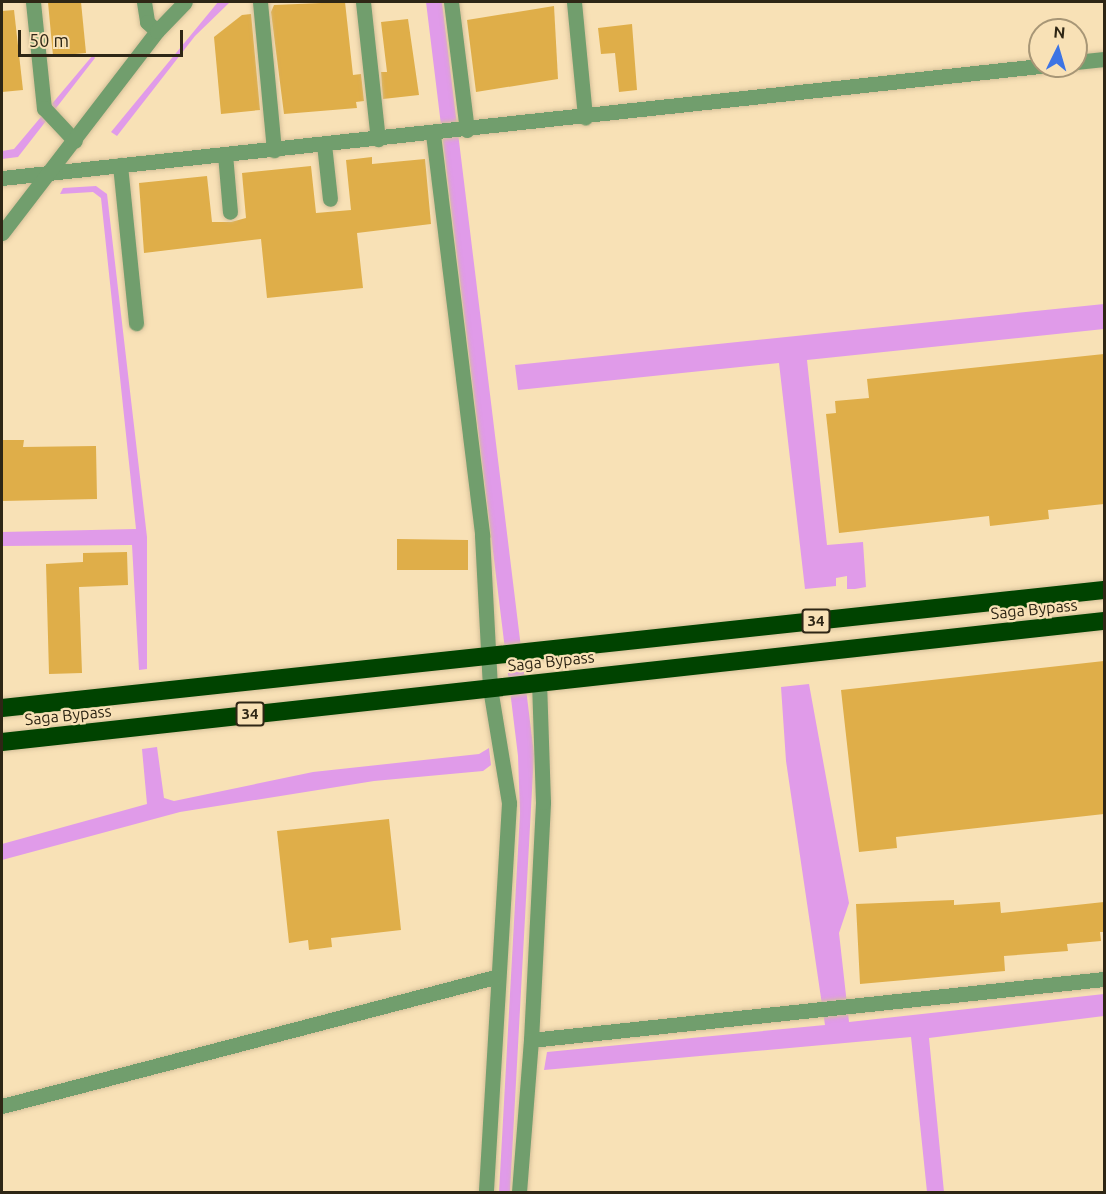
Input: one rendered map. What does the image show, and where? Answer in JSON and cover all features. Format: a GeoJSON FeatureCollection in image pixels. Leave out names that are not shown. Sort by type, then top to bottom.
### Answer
{"type":"FeatureCollection","features":[{"type":"Feature","properties":{"kind":"highway","name":"Saga Bypass"},"geometry":{"type":"LineString","coordinates":[[2,708],[1104,590]]}},
{"type":"Feature","properties":{"kind":"highway","name":"Saga Bypass"},"geometry":{"type":"LineString","coordinates":[[2,742],[1104,621]]}},
{"type":"Feature","properties":{"kind":"street"},"geometry":{"type":"LineString","coordinates":[[33,2],[44,108],[75,141]]}},
{"type":"Feature","properties":{"kind":"street"},"geometry":{"type":"LineString","coordinates":[[144,2],[147,22],[157,31]]}},
{"type":"Feature","properties":{"kind":"street"},"geometry":{"type":"LineString","coordinates":[[2,233],[75,141],[157,31],[185,2]]}},
{"type":"Feature","properties":{"kind":"street"},"geometry":{"type":"LineString","coordinates":[[260,2],[274,150]]}},
{"type":"Feature","properties":{"kind":"street"},"geometry":{"type":"LineString","coordinates":[[363,2],[378,139]]}},
{"type":"Feature","properties":{"kind":"street"},"geometry":{"type":"LineString","coordinates":[[451,2],[467,130]]}},
{"type":"Feature","properties":{"kind":"street"},"geometry":{"type":"LineString","coordinates":[[574,2],[585,117]]}},
{"type":"Feature","properties":{"kind":"street"},"geometry":{"type":"LineString","coordinates":[[1088,61],[1104,59]]}},
{"type":"Feature","properties":{"kind":"street"},"geometry":{"type":"LineString","coordinates":[[2,178],[433,134],[1028,67]]}},
{"type":"Feature","properties":{"kind":"street"},"geometry":{"type":"LineString","coordinates":[[433,134],[482,535],[490,657],[509,803],[495,977],[486,1192]]}},
{"type":"Feature","properties":{"kind":"street"},"geometry":{"type":"LineString","coordinates":[[324,144],[330,199]]}},
{"type":"Feature","properties":{"kind":"street"},"geometry":{"type":"LineString","coordinates":[[225,154],[231,212]]}},
{"type":"Feature","properties":{"kind":"street"},"geometry":{"type":"LineString","coordinates":[[120,165],[136,323]]}},
{"type":"Feature","properties":{"kind":"street"},"geometry":{"type":"LineString","coordinates":[[519,1192],[531,1040],[543,802],[536,683]]}},
{"type":"Feature","properties":{"kind":"street"},"geometry":{"type":"LineString","coordinates":[[2,1106],[495,977]]}},
{"type":"Feature","properties":{"kind":"street"},"geometry":{"type":"LineString","coordinates":[[531,1040],[1104,979]]}},
{"type":"Feature","properties":{"kind":"shaded area"},"geometry":{"type":"Polygon","coordinates":[[[218,2],[230,2],[195,36],[117,136],[111,132],[218,2]]]}},
{"type":"Feature","properties":{"kind":"shaded area"},"geometry":{"type":"Polygon","coordinates":[[[426,2],[442,2],[534,754],[510,1192],[499,1192],[520,813],[518,756],[426,2]]]}},
{"type":"Feature","properties":{"kind":"shaded area"},"geometry":{"type":"Polygon","coordinates":[[[93,55],[95,58],[18,157],[2,159],[2,151],[14,149],[93,55]]]}},
{"type":"Feature","properties":{"kind":"shaded area"},"geometry":{"type":"Polygon","coordinates":[[[96,186],[107,194],[147,537],[147,669],[139,670],[132,545],[2,546],[2,532],[136,529],[101,198],[93,192],[60,194],[63,188],[96,186]]]}},
{"type":"Feature","properties":{"kind":"shaded area"},"geometry":{"type":"Polygon","coordinates":[[[1104,304],[1104,329],[807,360],[827,545],[863,542],[866,587],[855,589],[847,589],[847,576],[836,578],[836,586],[805,589],[779,363],[518,390],[515,365],[1104,304]]]}},
{"type":"Feature","properties":{"kind":"shaded area"},"geometry":{"type":"Polygon","coordinates":[[[809,684],[849,903],[839,933],[849,1022],[1104,994],[1104,1016],[929,1038],[944,1192],[927,1192],[911,1037],[544,1070],[547,1052],[825,1025],[786,761],[781,687],[809,684]]]}},
{"type":"Feature","properties":{"kind":"shaded area"},"geometry":{"type":"Polygon","coordinates":[[[157,747],[164,798],[174,801],[313,772],[479,754],[489,748],[491,765],[483,771],[374,781],[180,812],[2,860],[2,844],[147,804],[142,749],[157,747]]]}},
{"type":"Feature","properties":{"kind":"building"},"geometry":{"type":"Polygon","coordinates":[[[48,2],[81,2],[86,53],[53,56],[48,2]]]}},
{"type":"Feature","properties":{"kind":"building"},"geometry":{"type":"Polygon","coordinates":[[[345,2],[353,75],[361,74],[364,101],[356,102],[357,108],[284,114],[271,12],[274,5],[345,2]]]}},
{"type":"Feature","properties":{"kind":"building"},"geometry":{"type":"Polygon","coordinates":[[[554,6],[558,79],[476,92],[467,20],[554,6]]]}},
{"type":"Feature","properties":{"kind":"building"},"geometry":{"type":"Polygon","coordinates":[[[14,10],[23,90],[2,92],[2,11],[14,10]]]}},
{"type":"Feature","properties":{"kind":"building"},"geometry":{"type":"Polygon","coordinates":[[[251,14],[260,110],[221,114],[214,37],[242,15],[251,14]]]}},
{"type":"Feature","properties":{"kind":"building"},"geometry":{"type":"Polygon","coordinates":[[[408,19],[419,95],[383,99],[381,72],[387,72],[381,22],[408,19]]]}},
{"type":"Feature","properties":{"kind":"building"},"geometry":{"type":"Polygon","coordinates":[[[632,24],[637,90],[619,92],[615,53],[601,54],[598,28],[632,24]]]}},
{"type":"Feature","properties":{"kind":"building"},"geometry":{"type":"Polygon","coordinates":[[[372,157],[372,164],[425,159],[431,224],[357,233],[363,288],[267,298],[261,239],[144,253],[139,183],[207,176],[212,222],[231,222],[246,218],[242,173],[311,166],[316,213],[351,210],[346,160],[372,157]]]}},
{"type":"Feature","properties":{"kind":"building"},"geometry":{"type":"Polygon","coordinates":[[[1104,354],[1104,504],[1048,510],[1049,519],[990,526],[989,516],[839,533],[826,414],[836,413],[835,401],[869,398],[867,379],[1104,354]]]}},
{"type":"Feature","properties":{"kind":"building"},"geometry":{"type":"Polygon","coordinates":[[[2,440],[24,440],[23,447],[96,446],[97,499],[2,501],[2,440]]]}},
{"type":"Feature","properties":{"kind":"building"},"geometry":{"type":"Polygon","coordinates":[[[397,539],[468,540],[468,570],[397,570],[397,539]]]}},
{"type":"Feature","properties":{"kind":"building"},"geometry":{"type":"Polygon","coordinates":[[[127,552],[128,585],[79,587],[82,673],[49,674],[46,564],[83,562],[83,553],[127,552]]]}},
{"type":"Feature","properties":{"kind":"building"},"geometry":{"type":"Polygon","coordinates":[[[1104,661],[1104,814],[896,837],[897,848],[859,852],[841,690],[1104,661]]]}},
{"type":"Feature","properties":{"kind":"building"},"geometry":{"type":"Polygon","coordinates":[[[389,819],[401,930],[331,938],[332,947],[309,950],[308,940],[289,943],[277,831],[389,819]]]}},
{"type":"Feature","properties":{"kind":"building"},"geometry":{"type":"Polygon","coordinates":[[[954,900],[954,905],[1000,902],[1001,913],[1104,902],[1104,932],[1100,932],[1101,941],[1067,944],[1068,951],[1004,956],[1005,971],[860,984],[856,904],[954,900]]]}}]}
